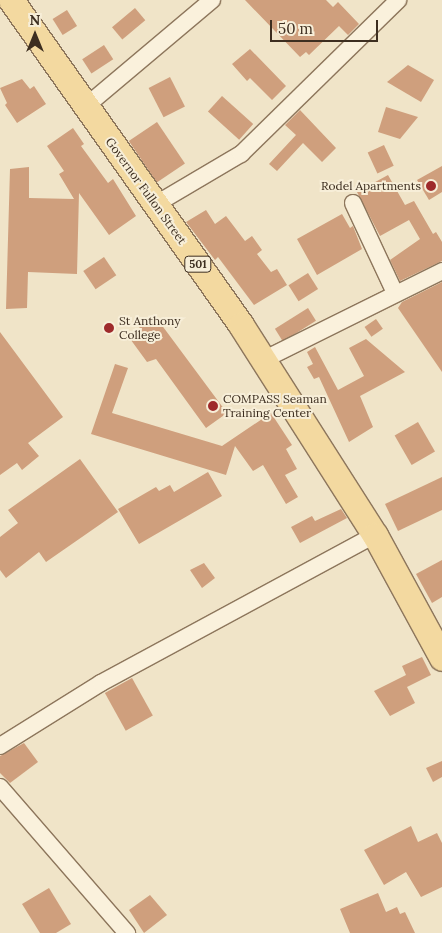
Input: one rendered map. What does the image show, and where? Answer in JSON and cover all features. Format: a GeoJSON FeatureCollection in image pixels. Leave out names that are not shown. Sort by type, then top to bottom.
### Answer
{"type":"FeatureCollection","features":[{"type":"Feature","properties":{"kind":"main road","name":"Governor Fullon Street"},"geometry":{"type":"LineString","coordinates":[[11,0],[85,107],[156,204],[263,360],[376,535]]}},
{"type":"Feature","properties":{"kind":"main road","name":"501"},"geometry":{"type":"LineString","coordinates":[[376,535],[435,628],[442,658]]}},
{"type":"Feature","properties":{"kind":"street"},"geometry":{"type":"LineString","coordinates":[[85,107],[212,0]]}},
{"type":"Feature","properties":{"kind":"street"},"geometry":{"type":"LineString","coordinates":[[156,204],[241,154],[398,0]]}},
{"type":"Feature","properties":{"kind":"street"},"geometry":{"type":"LineString","coordinates":[[353,203],[395,293]]}},
{"type":"Feature","properties":{"kind":"street"},"geometry":{"type":"LineString","coordinates":[[263,360],[442,271]]}},
{"type":"Feature","properties":{"kind":"street"},"geometry":{"type":"LineString","coordinates":[[0,746],[101,683],[376,535]]}},
{"type":"Feature","properties":{"kind":"street"},"geometry":{"type":"LineString","coordinates":[[0,787],[127,933]]}},
{"type":"Feature","properties":{"kind":"building"},"geometry":{"type":"Polygon","coordinates":[[[245,0],[326,0],[333,7],[338,2],[359,24],[348,35],[339,26],[309,55],[306,52],[300,57],[245,0]]]}},
{"type":"Feature","properties":{"kind":"building"},"geometry":{"type":"Polygon","coordinates":[[[135,8],[145,20],[122,40],[112,27],[135,8]]]}},
{"type":"Feature","properties":{"kind":"building"},"geometry":{"type":"Polygon","coordinates":[[[67,10],[77,26],[63,35],[53,19],[67,10]]]}},
{"type":"Feature","properties":{"kind":"building"},"geometry":{"type":"Polygon","coordinates":[[[104,45],[113,59],[91,73],[82,59],[104,45]]]}},
{"type":"Feature","properties":{"kind":"building"},"geometry":{"type":"Polygon","coordinates":[[[250,49],[286,86],[272,100],[250,78],[247,81],[232,64],[250,49]]]}},
{"type":"Feature","properties":{"kind":"building"},"geometry":{"type":"Polygon","coordinates":[[[408,65],[434,80],[421,102],[387,82],[408,65]]]}},
{"type":"Feature","properties":{"kind":"building"},"geometry":{"type":"Polygon","coordinates":[[[170,77],[185,106],[164,117],[149,88],[170,77]]]}},
{"type":"Feature","properties":{"kind":"building"},"geometry":{"type":"Polygon","coordinates":[[[22,79],[30,89],[34,86],[46,104],[17,123],[5,105],[7,103],[0,88],[22,79]]]}},
{"type":"Feature","properties":{"kind":"building"},"geometry":{"type":"Polygon","coordinates":[[[222,96],[253,124],[239,140],[208,112],[222,96]]]}},
{"type":"Feature","properties":{"kind":"building"},"geometry":{"type":"Polygon","coordinates":[[[386,107],[418,117],[400,139],[378,132],[386,107]]]}},
{"type":"Feature","properties":{"kind":"building"},"geometry":{"type":"Polygon","coordinates":[[[300,110],[336,148],[322,162],[303,143],[277,171],[269,164],[296,135],[285,125],[300,110]]]}},
{"type":"Feature","properties":{"kind":"building"},"geometry":{"type":"Polygon","coordinates":[[[157,122],[185,163],[157,182],[129,141],[157,122]]]}},
{"type":"Feature","properties":{"kind":"building"},"geometry":{"type":"Polygon","coordinates":[[[73,128],[84,144],[81,146],[108,183],[113,179],[136,216],[109,235],[79,193],[77,274],[28,272],[27,308],[6,309],[10,169],[29,167],[29,198],[74,199],[59,174],[64,171],[47,146],[73,128]]]}},
{"type":"Feature","properties":{"kind":"building"},"geometry":{"type":"Polygon","coordinates":[[[384,145],[394,166],[377,173],[368,153],[384,145]]]}},
{"type":"Feature","properties":{"kind":"building","name":"Rodel Apartments"},"geometry":{"type":"Polygon","coordinates":[[[442,166],[442,192],[429,200],[417,180],[442,166]]]}},
{"type":"Feature","properties":{"kind":"building"},"geometry":{"type":"Polygon","coordinates":[[[388,175],[405,205],[414,201],[433,234],[436,232],[442,242],[442,261],[400,281],[390,260],[420,239],[409,220],[380,236],[357,192],[388,175]]]}},
{"type":"Feature","properties":{"kind":"building"},"geometry":{"type":"Polygon","coordinates":[[[206,210],[215,224],[226,216],[245,241],[252,236],[262,250],[257,254],[271,272],[277,269],[287,285],[254,305],[218,257],[215,260],[186,222],[206,210]]]}},
{"type":"Feature","properties":{"kind":"building"},"geometry":{"type":"Polygon","coordinates":[[[342,214],[350,228],[353,226],[362,249],[317,275],[297,239],[342,214]]]}},
{"type":"Feature","properties":{"kind":"building"},"geometry":{"type":"Polygon","coordinates":[[[104,257],[116,275],[96,289],[83,271],[104,257]]]}},
{"type":"Feature","properties":{"kind":"building"},"geometry":{"type":"Polygon","coordinates":[[[308,273],[318,289],[299,301],[288,285],[308,273]]]}},
{"type":"Feature","properties":{"kind":"building"},"geometry":{"type":"Polygon","coordinates":[[[442,282],[442,372],[398,308],[402,302],[442,282]]]}},
{"type":"Feature","properties":{"kind":"building"},"geometry":{"type":"Polygon","coordinates":[[[308,308],[316,321],[283,341],[275,329],[308,308]]]}},
{"type":"Feature","properties":{"kind":"building"},"geometry":{"type":"Polygon","coordinates":[[[155,316],[227,413],[206,428],[156,359],[147,362],[128,336],[155,316]]]}},
{"type":"Feature","properties":{"kind":"building"},"geometry":{"type":"Polygon","coordinates":[[[376,319],[383,329],[371,337],[365,327],[376,319]]]}},
{"type":"Feature","properties":{"kind":"building"},"geometry":{"type":"Polygon","coordinates":[[[0,332],[63,417],[28,443],[39,456],[22,470],[17,463],[0,475],[0,332]]]}},
{"type":"Feature","properties":{"kind":"building"},"geometry":{"type":"Polygon","coordinates":[[[366,339],[405,372],[360,396],[373,427],[349,442],[319,377],[314,379],[307,367],[313,364],[307,352],[315,347],[338,390],[364,376],[349,348],[366,339]]]}},
{"type":"Feature","properties":{"kind":"building"},"geometry":{"type":"Polygon","coordinates":[[[115,364],[128,368],[112,413],[222,446],[271,413],[292,445],[286,449],[297,469],[285,475],[298,497],[286,504],[263,465],[253,471],[235,446],[226,475],[91,434],[115,364]]]}},
{"type":"Feature","properties":{"kind":"building"},"geometry":{"type":"Polygon","coordinates":[[[418,422],[435,451],[412,465],[395,436],[418,422]]]}},
{"type":"Feature","properties":{"kind":"building"},"geometry":{"type":"Polygon","coordinates":[[[80,459],[118,512],[46,562],[39,552],[6,578],[0,570],[0,537],[18,523],[8,510],[80,459]]]}},
{"type":"Feature","properties":{"kind":"building"},"geometry":{"type":"Polygon","coordinates":[[[208,472],[222,496],[139,544],[118,509],[156,487],[159,491],[170,485],[174,492],[208,472]]]}},
{"type":"Feature","properties":{"kind":"building"},"geometry":{"type":"Polygon","coordinates":[[[442,477],[442,510],[398,531],[385,504],[442,477]]]}},
{"type":"Feature","properties":{"kind":"building"},"geometry":{"type":"Polygon","coordinates":[[[341,509],[347,518],[300,543],[291,527],[312,516],[315,521],[341,509]]]}},
{"type":"Feature","properties":{"kind":"building"},"geometry":{"type":"Polygon","coordinates":[[[442,560],[442,597],[432,603],[416,574],[442,560]]]}},
{"type":"Feature","properties":{"kind":"building"},"geometry":{"type":"Polygon","coordinates":[[[204,563],[215,578],[202,588],[190,570],[204,563]]]}},
{"type":"Feature","properties":{"kind":"building"},"geometry":{"type":"Polygon","coordinates":[[[422,657],[431,675],[407,687],[415,703],[390,716],[374,691],[406,675],[402,666],[422,657]]]}},
{"type":"Feature","properties":{"kind":"building"},"geometry":{"type":"Polygon","coordinates":[[[132,678],[153,716],[126,731],[105,693],[132,678]]]}},
{"type":"Feature","properties":{"kind":"building"},"geometry":{"type":"Polygon","coordinates":[[[24,743],[38,762],[10,783],[0,773],[0,756],[24,743]]]}},
{"type":"Feature","properties":{"kind":"building"},"geometry":{"type":"Polygon","coordinates":[[[442,761],[442,777],[433,782],[426,768],[442,761]]]}},
{"type":"Feature","properties":{"kind":"building"},"geometry":{"type":"Polygon","coordinates":[[[411,826],[418,842],[437,833],[442,843],[442,887],[421,897],[406,872],[384,885],[364,850],[411,826]]]}},
{"type":"Feature","properties":{"kind":"building"},"geometry":{"type":"Polygon","coordinates":[[[49,888],[71,924],[56,933],[40,933],[22,904],[49,888]]]}},
{"type":"Feature","properties":{"kind":"building"},"geometry":{"type":"Polygon","coordinates":[[[378,893],[386,912],[397,907],[400,914],[405,912],[415,933],[350,933],[340,909],[378,893]]]}},
{"type":"Feature","properties":{"kind":"building"},"geometry":{"type":"Polygon","coordinates":[[[150,895],[167,915],[144,933],[129,910],[150,895]]]}},
{"type":"Feature","properties":{"kind":"place","name":"Rodel Apartments"},"geometry":{"type":"Point","coordinates":[431,186]}},
{"type":"Feature","properties":{"kind":"place","name":"St Anthony College"},"geometry":{"type":"Point","coordinates":[109,328]}},
{"type":"Feature","properties":{"kind":"place","name":"COMPASS Seaman Training Center"},"geometry":{"type":"Point","coordinates":[213,406]}}]}
